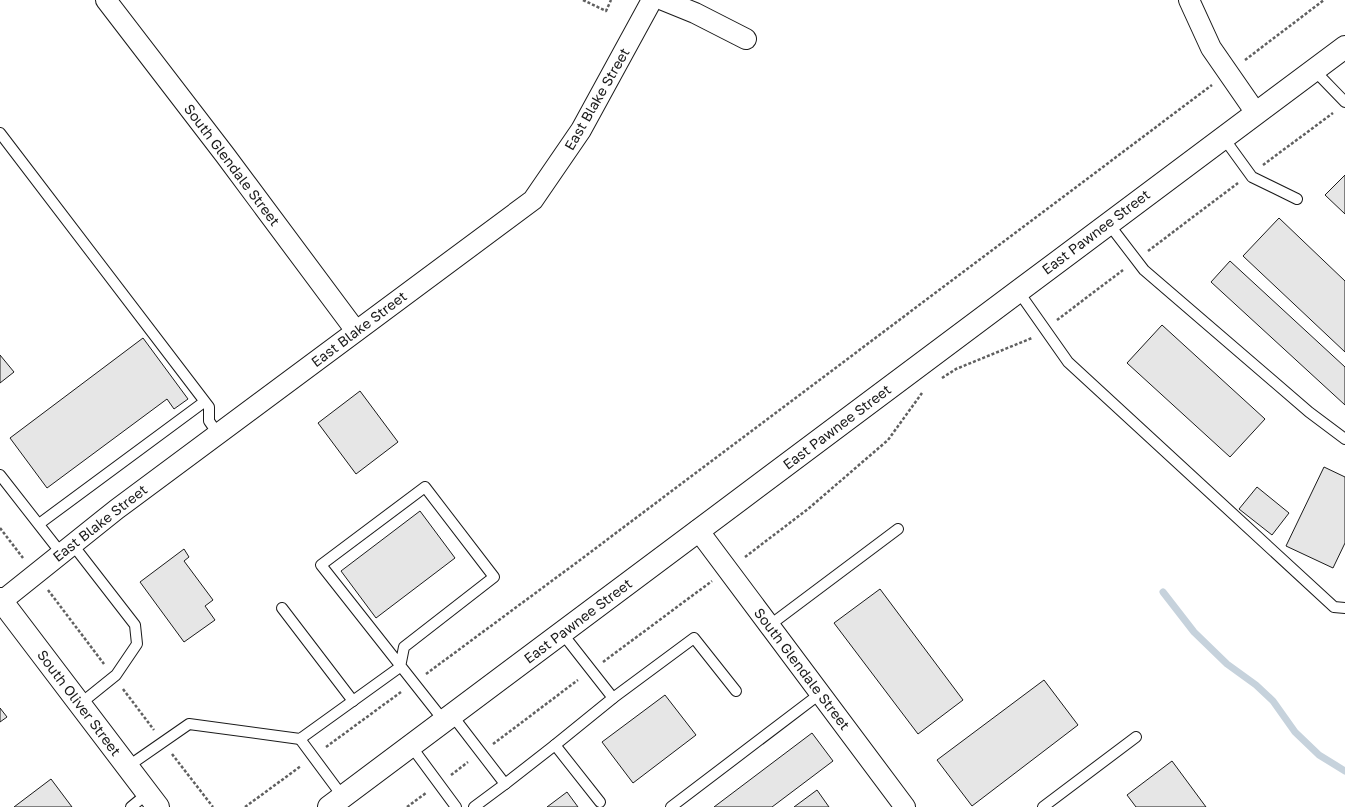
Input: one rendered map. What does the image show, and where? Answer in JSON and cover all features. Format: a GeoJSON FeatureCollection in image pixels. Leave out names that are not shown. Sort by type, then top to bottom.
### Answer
{"type":"FeatureCollection","features":[{"type":"Feature","properties":{"kind":"main road","name":"East Pawnee Street"},"geometry":{"type":"LineString","coordinates":[[336,802],[1345,47]]}},
{"type":"Feature","properties":{"kind":"main road","name":"South Oliver Street"},"geometry":{"type":"LineString","coordinates":[[2,604],[153,800]]}},
{"type":"Feature","properties":{"kind":"street","name":"South Glendale Street"},"geometry":{"type":"LineString","coordinates":[[106,0],[225,155],[356,331]]}},
{"type":"Feature","properties":{"kind":"street","name":"East Blake Street"},"geometry":{"type":"LineString","coordinates":[[2,604],[67,549],[218,434],[533,200],[581,130],[648,10],[652,0]]}},
{"type":"Feature","properties":{"kind":"street"},"geometry":{"type":"LineString","coordinates":[[663,0],[695,13],[746,39]]}},
{"type":"Feature","properties":{"kind":"street"},"geometry":{"type":"LineString","coordinates":[[1189,0],[1211,48],[1256,113]]}},
{"type":"Feature","properties":{"kind":"street","name":"South Glendale Street"},"geometry":{"type":"LineString","coordinates":[[698,530],[905,807]]}},
{"type":"Feature","properties":{"kind":"lane"},"geometry":{"type":"LineString","coordinates":[[1314,70],[1342,106]]}},
{"type":"Feature","properties":{"kind":"lane"},"geometry":{"type":"LineString","coordinates":[[0,133],[209,407],[209,421],[218,434]]}},
{"type":"Feature","properties":{"kind":"lane"},"geometry":{"type":"LineString","coordinates":[[1223,137],[1252,177],[1297,199]]}},
{"type":"Feature","properties":{"kind":"lane"},"geometry":{"type":"LineString","coordinates":[[1108,223],[1144,270],[1309,412],[1345,439]]}},
{"type":"Feature","properties":{"kind":"lane"},"geometry":{"type":"LineString","coordinates":[[1018,291],[1068,362],[1334,607],[1345,608]]}},
{"type":"Feature","properties":{"kind":"lane"},"geometry":{"type":"LineString","coordinates":[[39,524],[204,402]]}},
{"type":"Feature","properties":{"kind":"lane"},"geometry":{"type":"LineString","coordinates":[[0,475],[39,524],[67,549],[135,625],[137,644],[116,675],[80,704]]}},
{"type":"Feature","properties":{"kind":"lane"},"geometry":{"type":"LineString","coordinates":[[127,767],[189,724],[300,739],[400,667],[404,647],[494,577],[425,487],[321,566],[400,667],[413,683],[481,752],[505,784]]}},
{"type":"Feature","properties":{"kind":"lane"},"geometry":{"type":"LineString","coordinates":[[770,625],[898,529]]}},
{"type":"Feature","properties":{"kind":"lane"},"geometry":{"type":"LineString","coordinates":[[282,608],[353,701]]}},
{"type":"Feature","properties":{"kind":"lane"},"geometry":{"type":"LineString","coordinates":[[562,633],[613,698]]}},
{"type":"Feature","properties":{"kind":"lane"},"geometry":{"type":"LineString","coordinates":[[474,807],[613,698],[694,638],[736,691]]}},
{"type":"Feature","properties":{"kind":"lane"},"geometry":{"type":"LineString","coordinates":[[671,807],[821,693]]}},
{"type":"Feature","properties":{"kind":"lane"},"geometry":{"type":"LineString","coordinates":[[1043,807],[1136,737]]}},
{"type":"Feature","properties":{"kind":"lane"},"geometry":{"type":"LineString","coordinates":[[300,739],[313,757],[336,802]]}},
{"type":"Feature","properties":{"kind":"lane"},"geometry":{"type":"LineString","coordinates":[[555,745],[600,802]]}},
{"type":"Feature","properties":{"kind":"lane"},"geometry":{"type":"LineString","coordinates":[[411,746],[456,807]]}},
{"type":"Feature","properties":{"kind":"lane"},"geometry":{"type":"LineString","coordinates":[[131,807],[153,800]]}},
{"type":"Feature","properties":{"kind":"path"},"geometry":{"type":"LineString","coordinates":[[583,0],[606,11],[611,0]]}},
{"type":"Feature","properties":{"kind":"path"},"geometry":{"type":"LineString","coordinates":[[245,807],[572,566],[1324,0]]}},
{"type":"Feature","properties":{"kind":"path"},"geometry":{"type":"LineString","coordinates":[[936,382],[956,369],[1033,338],[1342,106]]}},
{"type":"Feature","properties":{"kind":"path"},"geometry":{"type":"LineString","coordinates":[[407,807],[808,509],[888,440],[923,391]]}},
{"type":"Feature","properties":{"kind":"building"},"geometry":{"type":"Polygon","coordinates":[[[1345,175],[1345,214],[1325,195],[1345,175]]]}},
{"type":"Feature","properties":{"kind":"building"},"geometry":{"type":"Polygon","coordinates":[[[1279,218],[1345,281],[1345,352],[1243,256],[1279,218]]]}},
{"type":"Feature","properties":{"kind":"building"},"geometry":{"type":"Polygon","coordinates":[[[1230,261],[1345,367],[1345,405],[1211,282],[1230,261]]]}},
{"type":"Feature","properties":{"kind":"building"},"geometry":{"type":"Polygon","coordinates":[[[1162,325],[1265,419],[1230,457],[1127,363],[1162,325]]]}},
{"type":"Feature","properties":{"kind":"building"},"geometry":{"type":"Polygon","coordinates":[[[143,338],[188,399],[174,409],[167,399],[47,488],[10,438],[143,338]]]}},
{"type":"Feature","properties":{"kind":"building"},"geometry":{"type":"Polygon","coordinates":[[[0,355],[14,372],[0,383],[0,355]]]}},
{"type":"Feature","properties":{"kind":"building"},"geometry":{"type":"Polygon","coordinates":[[[360,391],[398,442],[356,474],[318,423],[360,391]]]}},
{"type":"Feature","properties":{"kind":"building"},"geometry":{"type":"Polygon","coordinates":[[[1324,467],[1345,477],[1345,543],[1333,568],[1286,546],[1324,467]]]}},
{"type":"Feature","properties":{"kind":"building"},"geometry":{"type":"Polygon","coordinates":[[[1257,487],[1289,513],[1272,535],[1239,509],[1257,487]]]}},
{"type":"Feature","properties":{"kind":"building"},"geometry":{"type":"Polygon","coordinates":[[[420,511],[455,558],[376,618],[341,571],[420,511]]]}},
{"type":"Feature","properties":{"kind":"building"},"geometry":{"type":"Polygon","coordinates":[[[184,549],[189,557],[184,561],[213,600],[205,606],[215,620],[184,642],[140,582],[184,549]]]}},
{"type":"Feature","properties":{"kind":"building"},"geometry":{"type":"Polygon","coordinates":[[[880,589],[963,700],[918,734],[834,623],[880,589]]]}},
{"type":"Feature","properties":{"kind":"building"},"geometry":{"type":"Polygon","coordinates":[[[1044,680],[1078,725],[972,806],[937,760],[1044,680]]]}},
{"type":"Feature","properties":{"kind":"building"},"geometry":{"type":"Polygon","coordinates":[[[665,695],[696,735],[633,783],[602,742],[665,695]]]}},
{"type":"Feature","properties":{"kind":"building"},"geometry":{"type":"Polygon","coordinates":[[[0,708],[7,717],[0,722],[0,708]]]}},
{"type":"Feature","properties":{"kind":"building"},"geometry":{"type":"Polygon","coordinates":[[[812,733],[833,761],[772,807],[714,807],[812,733]]]}},
{"type":"Feature","properties":{"kind":"building"},"geometry":{"type":"Polygon","coordinates":[[[1172,761],[1206,807],[1136,807],[1127,795],[1172,761]]]}},
{"type":"Feature","properties":{"kind":"building"},"geometry":{"type":"Polygon","coordinates":[[[51,779],[72,807],[14,807],[51,779]]]}},
{"type":"Feature","properties":{"kind":"building"},"geometry":{"type":"Polygon","coordinates":[[[817,790],[829,807],[794,807],[817,790]]]}},
{"type":"Feature","properties":{"kind":"building"},"geometry":{"type":"Polygon","coordinates":[[[567,792],[578,807],[547,807],[567,792]]]}},
{"type":"Feature","properties":{"kind":"waterway"},"geometry":{"type":"LineString","coordinates":[[1163,592],[1194,632],[1227,664],[1256,685],[1273,701],[1295,732],[1319,755],[1345,771]]}}]}
